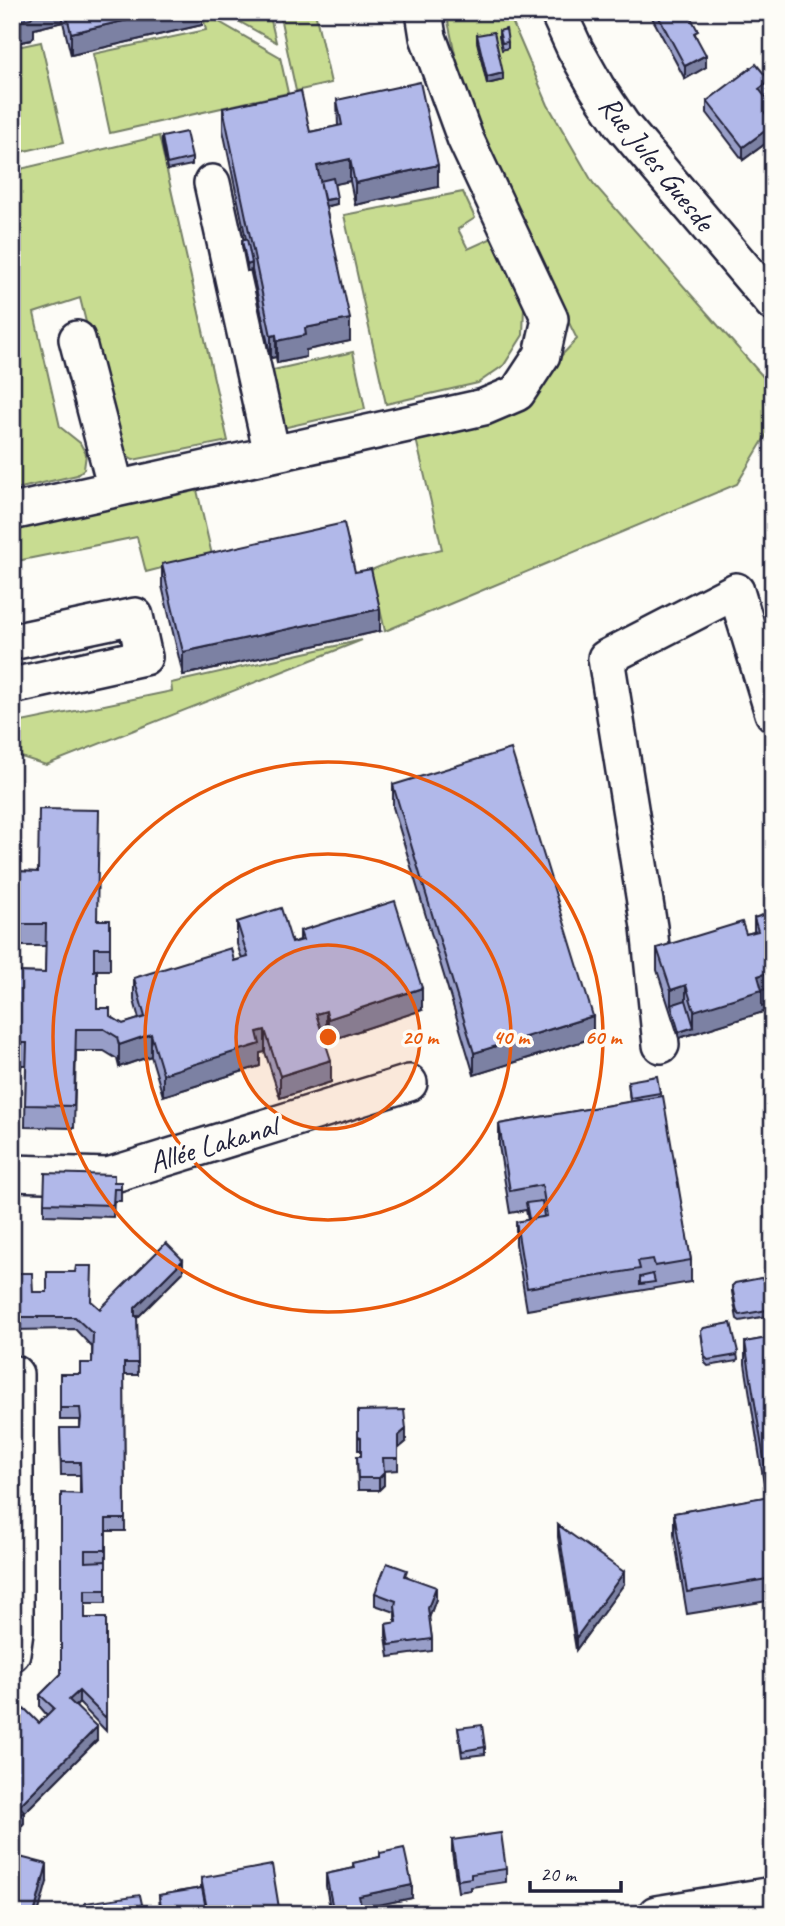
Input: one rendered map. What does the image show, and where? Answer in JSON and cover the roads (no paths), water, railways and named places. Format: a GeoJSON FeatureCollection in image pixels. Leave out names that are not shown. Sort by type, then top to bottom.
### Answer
{"type":"FeatureCollection","features":[{"type":"Feature","properties":{"kind":"street"},"geometry":{"type":"LineString","coordinates":[[12,512],[484,407],[517,393],[542,355],[550,319],[465,138],[428,37],[424,12]]}},
{"type":"Feature","properties":{"kind":"street","name":"Rue Jules Guesde"},"geometry":{"type":"LineString","coordinates":[[558,12],[597,88],[622,125],[773,303]]}},
{"type":"Feature","properties":{"kind":"street"},"geometry":{"type":"LineString","coordinates":[[212,183],[272,454]]}},
{"type":"Feature","properties":{"kind":"street"},"geometry":{"type":"LineString","coordinates":[[77,339],[116,489]]}},
{"type":"Feature","properties":{"kind":"street"},"geometry":{"type":"LineString","coordinates":[[661,1045],[649,927],[606,658],[737,591],[773,713]]}},
{"type":"Feature","properties":{"kind":"street"},"geometry":{"type":"LineString","coordinates":[[12,642],[135,616],[144,657],[12,686]]}},
{"type":"Feature","properties":{"kind":"street","name":"Allée Lakanal"},"geometry":{"type":"LineString","coordinates":[[12,1173],[108,1176],[409,1083]]}},
{"type":"Feature","properties":{"kind":"street"},"geometry":{"type":"LineString","coordinates":[[12,1653],[15,1617],[15,1374]]}},
{"type":"Feature","properties":{"kind":"street"},"geometry":{"type":"LineString","coordinates":[[656,1914],[773,1895]]}}]}
